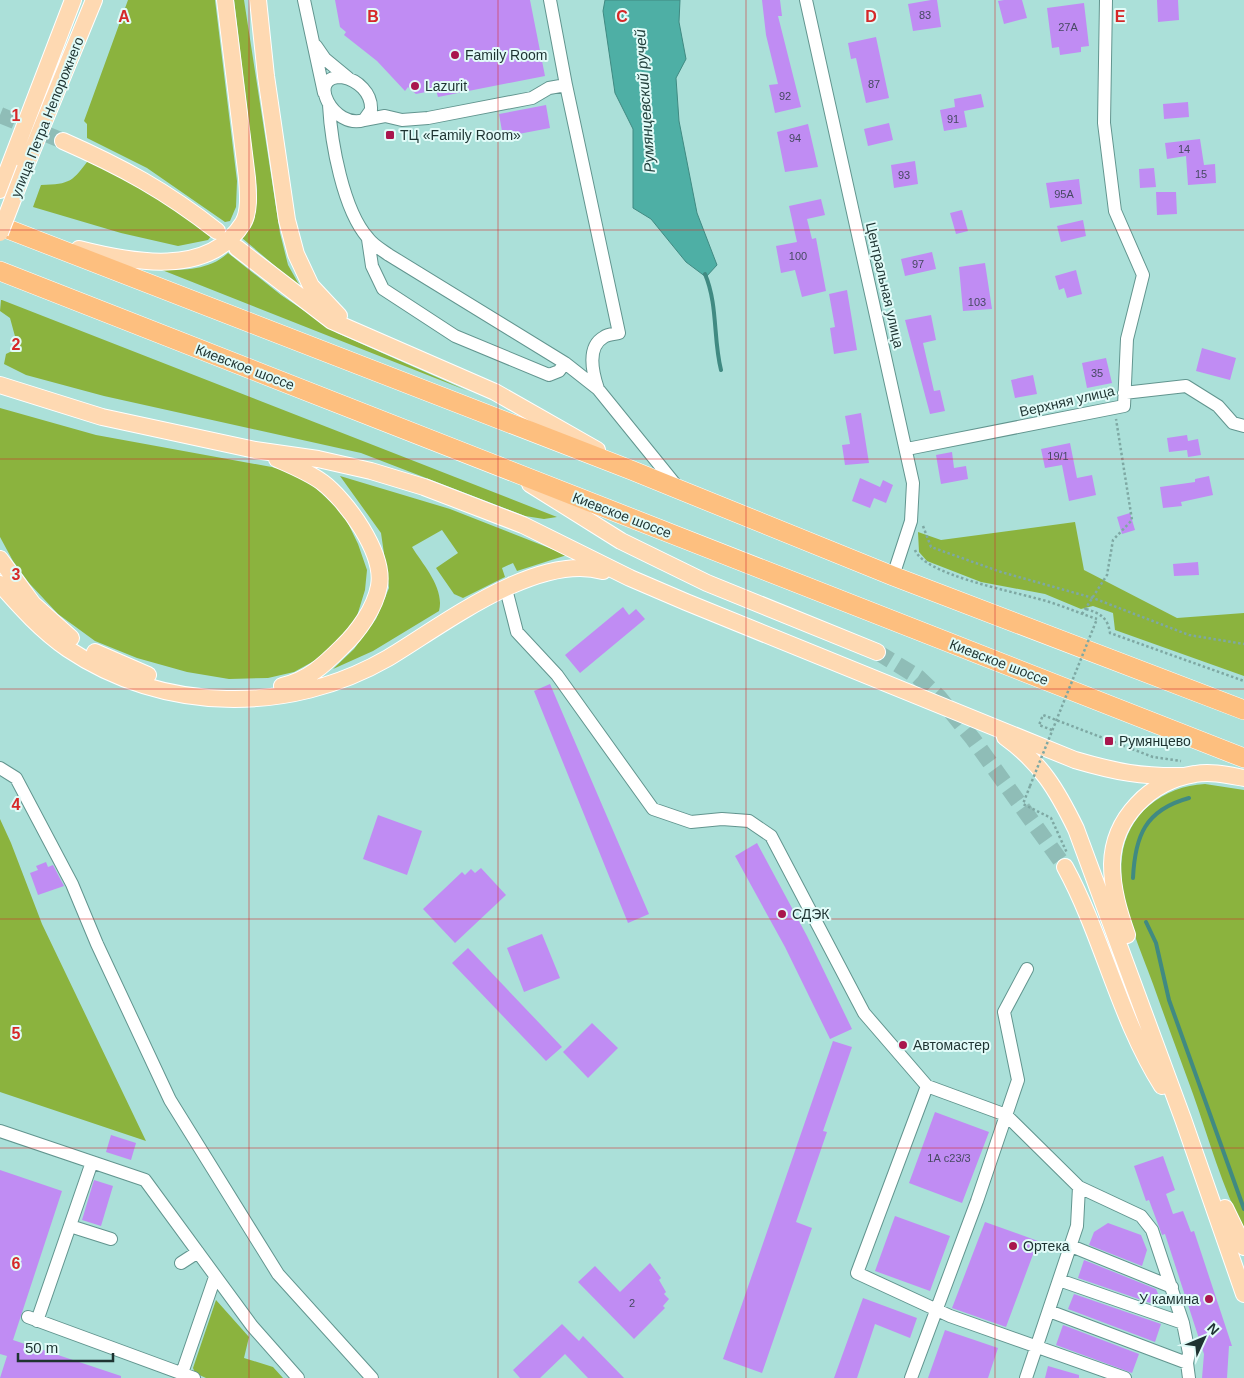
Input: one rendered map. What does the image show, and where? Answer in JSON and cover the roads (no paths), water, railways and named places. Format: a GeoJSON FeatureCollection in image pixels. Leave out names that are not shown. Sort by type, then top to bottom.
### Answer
{"type":"FeatureCollection","features":[{"type":"Feature","properties":{"kind":"highway"},"geometry":{"type":"LineString","coordinates":[[0,226],[631,470],[893,576],[1244,710]]}},
{"type":"Feature","properties":{"kind":"highway","name":"Киевское шоссе"},"geometry":{"type":"LineString","coordinates":[[0,271],[1244,758]]}},
{"type":"Feature","properties":{"kind":"main road","name":"улица Петра Непорожнего"},"geometry":{"type":"LineString","coordinates":[[0,233],[18,165],[74,0]]}},
{"type":"Feature","properties":{"kind":"main road","name":"улица Петра Непорожнего"},"geometry":{"type":"LineString","coordinates":[[0,190],[18,165],[94,0]]}},
{"type":"Feature","properties":{"kind":"main road"},"geometry":{"type":"LineString","coordinates":[[23,235],[115,258],[162,263],[193,259],[216,248],[231,237],[243,223],[248,202],[247,178],[225,0]]}},
{"type":"Feature","properties":{"kind":"main road"},"geometry":{"type":"LineString","coordinates":[[258,0],[266,76],[287,220],[301,270],[322,300],[338,315],[379,342]]}},
{"type":"Feature","properties":{"kind":"main road"},"geometry":{"type":"LineString","coordinates":[[63,141],[115,164],[152,184],[217,231]]}},
{"type":"Feature","properties":{"kind":"main road"},"geometry":{"type":"LineString","coordinates":[[237,248],[332,321],[495,392],[631,470]]}},
{"type":"Feature","properties":{"kind":"main road"},"geometry":{"type":"LineString","coordinates":[[0,385],[102,417],[255,450],[318,459],[371,471],[424,487],[523,525],[630,578],[1075,760],[1121,773],[1155,777],[1184,769],[1244,778]]}},
{"type":"Feature","properties":{"kind":"main road"},"geometry":{"type":"LineString","coordinates":[[0,559],[33,604],[67,636],[102,656],[143,673],[194,687],[248,692],[297,683],[321,668],[348,642],[370,611],[380,584],[375,554],[360,523],[338,497],[322,482],[298,468],[255,450]]}},
{"type":"Feature","properties":{"kind":"main road"},"geometry":{"type":"LineString","coordinates":[[507,470],[621,541],[707,583],[877,652]]}},
{"type":"Feature","properties":{"kind":"main road"},"geometry":{"type":"LineString","coordinates":[[0,584],[49,634],[70,650],[112,673],[174,693],[218,700],[244,700],[292,694],[351,676],[386,659],[506,589],[547,572],[573,566],[597,569],[630,578]]}},
{"type":"Feature","properties":{"kind":"main road"},"geometry":{"type":"LineString","coordinates":[[984,723],[1030,758],[1057,789],[1076,830],[1099,889],[1244,1294]]}},
{"type":"Feature","properties":{"kind":"main road"},"geometry":{"type":"LineString","coordinates":[[1184,769],[1141,799],[1128,814],[1114,846],[1113,881],[1120,912],[1220,1194],[1232,1226],[1244,1248]]}},
{"type":"Feature","properties":{"kind":"main road"},"geometry":{"type":"LineString","coordinates":[[1065,867],[1092,922],[1132,1027],[1159,1082],[1182,1119]]}},
{"type":"Feature","properties":{"kind":"street"},"geometry":{"type":"LineString","coordinates":[[304,0],[327,99],[336,113],[348,120],[364,120],[385,116],[402,120],[428,118],[532,98],[549,88],[566,85]]}},
{"type":"Feature","properties":{"kind":"street"},"geometry":{"type":"LineString","coordinates":[[550,0],[566,85],[619,333],[604,336],[598,343],[591,370],[598,388]]}},
{"type":"Feature","properties":{"kind":"street","name":"Центральная улица"},"geometry":{"type":"LineString","coordinates":[[806,0],[914,483],[911,521],[893,576]]}},
{"type":"Feature","properties":{"kind":"street","name":"Верхняя улица"},"geometry":{"type":"LineString","coordinates":[[907,449],[1124,406],[1126,339],[1143,275],[1116,211],[1104,123],[1106,0]]}},
{"type":"Feature","properties":{"kind":"street"},"geometry":{"type":"LineString","coordinates":[[312,40],[325,59],[348,78],[360,85],[385,116]]}},
{"type":"Feature","properties":{"kind":"street"},"geometry":{"type":"LineString","coordinates":[[348,78],[339,76],[329,80],[325,85],[330,123],[346,196],[354,218],[368,239],[397,260],[565,362],[598,388],[681,491]]}},
{"type":"Feature","properties":{"kind":"street"},"geometry":{"type":"LineString","coordinates":[[364,120],[371,113],[370,99]]}},
{"type":"Feature","properties":{"kind":"street"},"geometry":{"type":"LineString","coordinates":[[368,239],[372,266],[383,289],[455,336],[549,375],[559,371],[565,362]]}},
{"type":"Feature","properties":{"kind":"street"},"geometry":{"type":"LineString","coordinates":[[1124,394],[1186,386],[1218,406],[1233,423],[1244,426]]}},
{"type":"Feature","properties":{"kind":"street"},"geometry":{"type":"LineString","coordinates":[[506,589],[518,632],[557,675],[653,809],[692,822],[722,819],[749,821],[771,836],[864,1013],[927,1086],[1006,1115],[1079,1187],[1141,1216],[1152,1230],[1183,1323],[1189,1353],[1187,1363],[1189,1378]]}},
{"type":"Feature","properties":{"kind":"street"},"geometry":{"type":"LineString","coordinates":[[1217,700],[1244,705]]}},
{"type":"Feature","properties":{"kind":"street"},"geometry":{"type":"LineString","coordinates":[[0,768],[16,778],[60,861],[170,1100],[278,1274],[372,1378]]}},
{"type":"Feature","properties":{"kind":"street"},"geometry":{"type":"LineString","coordinates":[[911,1378],[1018,1080],[1004,1012],[1027,969]]}},
{"type":"Feature","properties":{"kind":"street"},"geometry":{"type":"LineString","coordinates":[[927,1086],[858,1273],[936,1310],[1119,1377]]}},
{"type":"Feature","properties":{"kind":"street"},"geometry":{"type":"LineString","coordinates":[[0,1131],[145,1180],[252,1326],[298,1378]]}},
{"type":"Feature","properties":{"kind":"street"},"geometry":{"type":"LineString","coordinates":[[92,1162],[70,1226],[32,1319],[194,1378]]}},
{"type":"Feature","properties":{"kind":"street"},"geometry":{"type":"LineString","coordinates":[[1026,1378],[1077,1226],[1079,1187]]}},
{"type":"Feature","properties":{"kind":"street"},"geometry":{"type":"LineString","coordinates":[[70,1226],[111,1239]]}},
{"type":"Feature","properties":{"kind":"street"},"geometry":{"type":"LineString","coordinates":[[1071,1246],[1172,1287]]}},
{"type":"Feature","properties":{"kind":"street"},"geometry":{"type":"LineString","coordinates":[[181,1263],[198,1252]]}},
{"type":"Feature","properties":{"kind":"street"},"geometry":{"type":"LineString","coordinates":[[182,1373],[216,1276]]}},
{"type":"Feature","properties":{"kind":"street"},"geometry":{"type":"LineString","coordinates":[[1059,1280],[1183,1323]]}},
{"type":"Feature","properties":{"kind":"street"},"geometry":{"type":"LineString","coordinates":[[1049,1311],[1187,1363]]}},
{"type":"Feature","properties":{"kind":"water"},"geometry":{"type":"Polygon","coordinates":[[[605,0],[680,0],[679,22],[686,59],[676,78],[679,121],[697,213],[717,265],[706,277],[686,262],[651,219],[633,208],[633,129],[615,93],[603,11],[605,0]]]}},
{"type":"Feature","properties":{"kind":"waterway","name":"Румянцевский ручей"},"geometry":{"type":"LineString","coordinates":[[705,274],[712,298],[721,370]]}},
{"type":"Feature","properties":{"kind":"waterway"},"geometry":{"type":"LineString","coordinates":[[1133,878],[1136,849],[1145,827],[1162,810],[1174,803],[1189,798]]}},
{"type":"Feature","properties":{"kind":"waterway"},"geometry":{"type":"LineString","coordinates":[[1146,922],[1156,943],[1169,1000],[1244,1209]]}},
{"type":"Feature","properties":{"kind":"tunnel"},"geometry":{"type":"LineString","coordinates":[[0,115],[63,141]]}},
{"type":"Feature","properties":{"kind":"tunnel"},"geometry":{"type":"LineString","coordinates":[[877,652],[918,677],[939,697],[973,739],[1065,867]]}},
{"type":"Feature","properties":{"kind":"place","name":"Family Room"},"geometry":{"type":"Point","coordinates":[455,55]}},
{"type":"Feature","properties":{"kind":"place","name":"Lazurit"},"geometry":{"type":"Point","coordinates":[415,86]}},
{"type":"Feature","properties":{"kind":"place","name":"ТЦ «Family Room»"},"geometry":{"type":"Point","coordinates":[390,135]}},
{"type":"Feature","properties":{"kind":"place","name":"Румянцево"},"geometry":{"type":"Point","coordinates":[1109,741]}},
{"type":"Feature","properties":{"kind":"place","name":"СДЭК"},"geometry":{"type":"Point","coordinates":[782,914]}},
{"type":"Feature","properties":{"kind":"place","name":"Автомастер"},"geometry":{"type":"Point","coordinates":[903,1045]}},
{"type":"Feature","properties":{"kind":"place","name":"Ортека"},"geometry":{"type":"Point","coordinates":[1013,1246]}},
{"type":"Feature","properties":{"kind":"place","name":"У камина"},"geometry":{"type":"Point","coordinates":[1209,1299]}}]}
